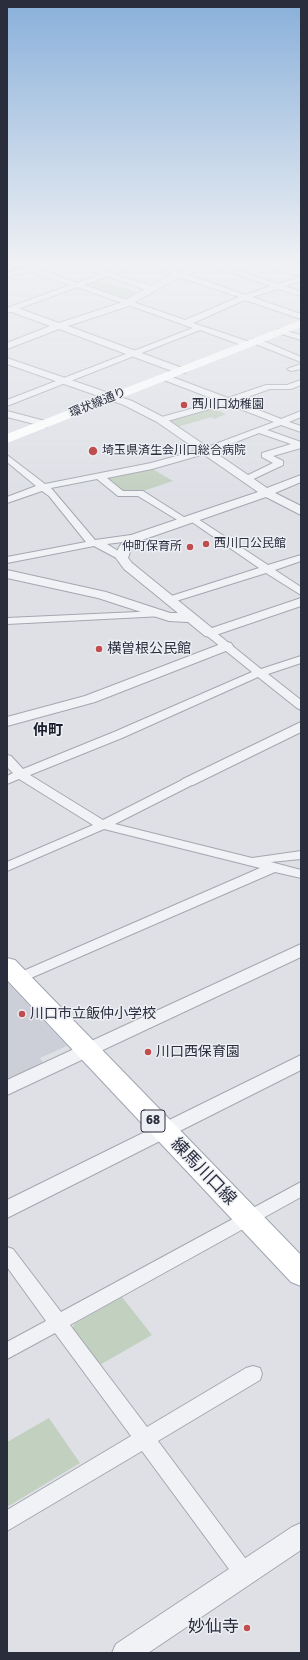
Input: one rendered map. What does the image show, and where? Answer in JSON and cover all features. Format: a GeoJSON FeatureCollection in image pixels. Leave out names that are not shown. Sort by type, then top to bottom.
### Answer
{"type":"FeatureCollection","features":[{"type":"Feature","properties":{"kind":"main road","name":"環状線通り"},"geometry":{"type":"LineString","coordinates":[[7,439],[248,343]]}},
{"type":"Feature","properties":{"kind":"main road","name":"練馬川口線"},"geometry":{"type":"LineString","coordinates":[[13,972],[163,1132],[301,1274]]}},
{"type":"Feature","properties":{"kind":"street"},"geometry":{"type":"LineString","coordinates":[[108,343],[181,371]]}},
{"type":"Feature","properties":{"kind":"street"},"geometry":{"type":"LineString","coordinates":[[7,403],[159,343]]}},
{"type":"Feature","properties":{"kind":"street"},"geometry":{"type":"LineString","coordinates":[[256,343],[301,360]]}},
{"type":"Feature","properties":{"kind":"street"},"geometry":{"type":"LineString","coordinates":[[7,361],[113,397],[161,420],[267,493],[301,511]]}},
{"type":"Feature","properties":{"kind":"street"},"geometry":{"type":"LineString","coordinates":[[291,369],[301,366]]}},
{"type":"Feature","properties":{"kind":"street"},"geometry":{"type":"LineString","coordinates":[[164,377],[301,429]]}},
{"type":"Feature","properties":{"kind":"street"},"geometry":{"type":"LineString","coordinates":[[161,420],[228,401],[269,387],[288,386],[301,382]]}},
{"type":"Feature","properties":{"kind":"street"},"geometry":{"type":"LineString","coordinates":[[7,414],[46,424]]}},
{"type":"Feature","properties":{"kind":"street"},"geometry":{"type":"LineString","coordinates":[[7,500],[43,487],[152,466],[205,451],[301,414]]}},
{"type":"Feature","properties":{"kind":"street"},"geometry":{"type":"LineString","coordinates":[[259,430],[300,445]]}},
{"type":"Feature","properties":{"kind":"street"},"geometry":{"type":"LineString","coordinates":[[247,479],[280,462],[265,455],[300,445]]}},
{"type":"Feature","properties":{"kind":"street"},"geometry":{"type":"LineString","coordinates":[[7,458],[52,494],[91,542],[122,558],[128,566],[169,600],[301,706]]}},
{"type":"Feature","properties":{"kind":"street"},"geometry":{"type":"LineString","coordinates":[[99,476],[121,494],[140,493],[188,520],[267,568],[301,592]]}},
{"type":"Feature","properties":{"kind":"street"},"geometry":{"type":"LineString","coordinates":[[8,560],[95,543],[138,537],[267,493],[301,478]]}},
{"type":"Feature","properties":{"kind":"street"},"geometry":{"type":"LineString","coordinates":[[122,558],[123,551],[128,544],[138,537]]}},
{"type":"Feature","properties":{"kind":"street"},"geometry":{"type":"LineString","coordinates":[[169,600],[301,558]]}},
{"type":"Feature","properties":{"kind":"street"},"geometry":{"type":"LineString","coordinates":[[7,574],[101,595],[159,614]]}},
{"type":"Feature","properties":{"kind":"street"},"geometry":{"type":"LineString","coordinates":[[210,633],[301,602]]}},
{"type":"Feature","properties":{"kind":"street"},"geometry":{"type":"LineString","coordinates":[[7,620],[159,614],[192,618]]}},
{"type":"Feature","properties":{"kind":"street"},"geometry":{"type":"LineString","coordinates":[[7,722],[90,699],[226,646]]}},
{"type":"Feature","properties":{"kind":"street"},"geometry":{"type":"LineString","coordinates":[[7,780],[118,735],[259,673],[301,659]]}},
{"type":"Feature","properties":{"kind":"street"},"geometry":{"type":"LineString","coordinates":[[7,867],[102,825],[301,726]]}},
{"type":"Feature","properties":{"kind":"street"},"geometry":{"type":"LineString","coordinates":[[7,759],[21,775],[102,825],[301,874]]}},
{"type":"Feature","properties":{"kind":"street"},"geometry":{"type":"LineString","coordinates":[[246,861],[301,855]]}},
{"type":"Feature","properties":{"kind":"street"},"geometry":{"type":"LineString","coordinates":[[13,972],[274,867]]}},
{"type":"Feature","properties":{"kind":"street"},"geometry":{"type":"LineString","coordinates":[[7,1088],[301,950]]}},
{"type":"Feature","properties":{"kind":"street"},"geometry":{"type":"LineString","coordinates":[[7,1210],[301,1062]]}},
{"type":"Feature","properties":{"kind":"street"},"geometry":{"type":"LineString","coordinates":[[7,1351],[301,1189]]}},
{"type":"Feature","properties":{"kind":"street"},"geometry":{"type":"LineString","coordinates":[[7,1254],[244,1573]]}},
{"type":"Feature","properties":{"kind":"street"},"geometry":{"type":"LineString","coordinates":[[7,1520],[253,1374]]}},
{"type":"Feature","properties":{"kind":"street"},"geometry":{"type":"LineString","coordinates":[[125,1653],[301,1535]]}},
{"type":"Feature","properties":{"kind":"shaded area","name":"川口市立飯仲小学校"},"geometry":{"type":"Polygon","coordinates":[[[7,982],[67,1046],[40,1058],[44,1064],[18,1076],[7,1078],[7,982]]]}},
{"type":"Feature","properties":{"kind":"green space"},"geometry":{"type":"Polygon","coordinates":[[[212,408],[226,414],[214,419],[212,417],[177,427],[168,420],[212,408]]]}},
{"type":"Feature","properties":{"kind":"green space"},"geometry":{"type":"Polygon","coordinates":[[[151,468],[173,481],[140,492],[124,493],[104,477],[151,468]]]}},
{"type":"Feature","properties":{"kind":"green space"},"geometry":{"type":"Polygon","coordinates":[[[122,1297],[152,1335],[98,1366],[72,1331],[74,1324],[122,1297]]]}},
{"type":"Feature","properties":{"kind":"green space"},"geometry":{"type":"Polygon","coordinates":[[[49,1418],[80,1463],[7,1507],[7,1442],[49,1418]]]}},
{"type":"Feature","properties":{"kind":"place","name":"西川口幼稚園"},"geometry":{"type":"Point","coordinates":[184,405]}},
{"type":"Feature","properties":{"kind":"place","name":"埼玉県済生会川口総合病院"},"geometry":{"type":"Point","coordinates":[93,451]}},
{"type":"Feature","properties":{"kind":"place","name":"西川口公民館"},"geometry":{"type":"Point","coordinates":[206,544]}},
{"type":"Feature","properties":{"kind":"place","name":"仲町保育所"},"geometry":{"type":"Point","coordinates":[190,547]}},
{"type":"Feature","properties":{"kind":"place","name":"横曽根公民館"},"geometry":{"type":"Point","coordinates":[99,649]}},
{"type":"Feature","properties":{"kind":"place","name":"川口市立飯仲小学校"},"geometry":{"type":"Point","coordinates":[22,1014]}},
{"type":"Feature","properties":{"kind":"place","name":"川口西保育園"},"geometry":{"type":"Point","coordinates":[148,1052]}},
{"type":"Feature","properties":{"kind":"place","name":"妙仙寺"},"geometry":{"type":"Point","coordinates":[247,1628]}},
{"type":"Feature","properties":{"kind":"district","name":"仲町"},"geometry":{"type":"Point","coordinates":[48,731]}}]}
